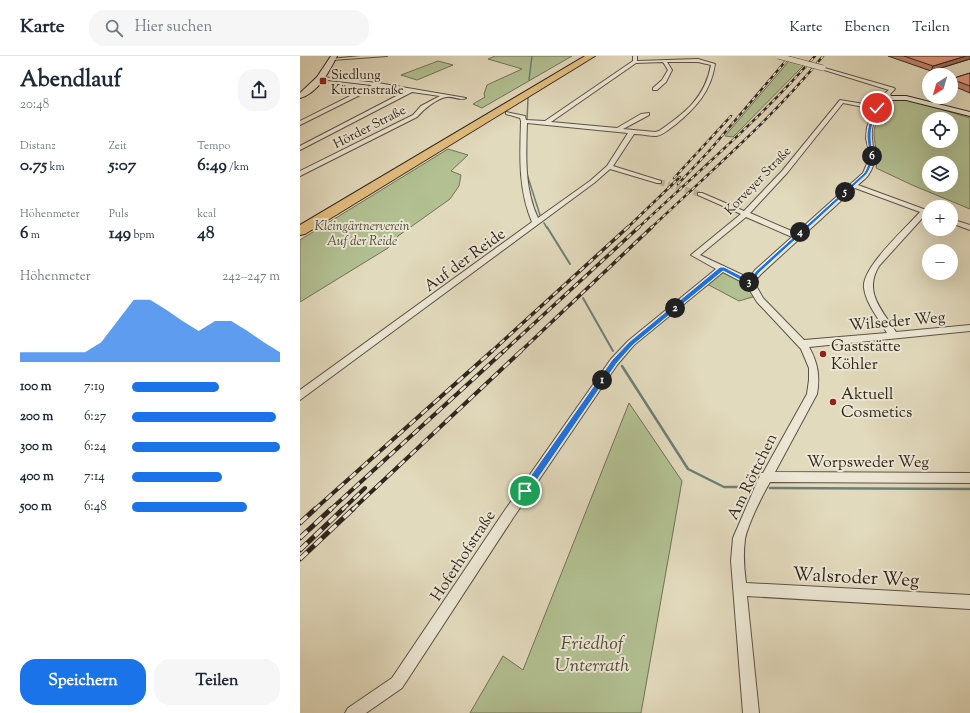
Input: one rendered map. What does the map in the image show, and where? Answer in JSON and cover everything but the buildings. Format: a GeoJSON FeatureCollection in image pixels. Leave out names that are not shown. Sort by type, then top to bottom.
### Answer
{"type":"FeatureCollection","features":[{"type":"Feature","properties":{"kind":"highway"},"geometry":{"type":"LineString","coordinates":[[300,221],[582,56]]}},
{"type":"Feature","properties":{"kind":"highway"},"geometry":{"type":"LineString","coordinates":[[300,231],[591,56]]}},
{"type":"Feature","properties":{"kind":"main road"},"geometry":{"type":"LineString","coordinates":[[300,96],[313,88],[333,58]]}},
{"type":"Feature","properties":{"kind":"main road"},"geometry":{"type":"LineString","coordinates":[[889,98],[906,98],[970,114]]}},
{"type":"Feature","properties":{"kind":"street"},"geometry":{"type":"LineString","coordinates":[[333,58],[385,56]]}},
{"type":"Feature","properties":{"kind":"street"},"geometry":{"type":"LineString","coordinates":[[750,282],[758,272],[866,174],[871,164],[872,154],[869,136],[870,127],[877,108],[883,100],[889,98],[887,94],[892,89],[778,56]]}},
{"type":"Feature","properties":{"kind":"street"},"geometry":{"type":"LineString","coordinates":[[524,121],[649,134],[659,133],[699,101],[710,82],[713,64],[696,61],[665,62],[635,59],[546,123]]}},
{"type":"Feature","properties":{"kind":"street"},"geometry":{"type":"LineString","coordinates":[[655,89],[664,81],[670,70],[665,62]]}},
{"type":"Feature","properties":{"kind":"street"},"geometry":{"type":"LineString","coordinates":[[321,78],[378,84],[463,98]]}},
{"type":"Feature","properties":{"kind":"street"},"geometry":{"type":"LineString","coordinates":[[300,123],[378,84]]}},
{"type":"Feature","properties":{"kind":"street"},"geometry":{"type":"LineString","coordinates":[[300,148],[411,90]]}},
{"type":"Feature","properties":{"kind":"street","name":"Hörder Straße"},"geometry":{"type":"LineString","coordinates":[[300,174],[414,116],[423,107],[446,95]]}},
{"type":"Feature","properties":{"kind":"street","name":"Korveyer Straße"},"geometry":{"type":"LineString","coordinates":[[750,282],[695,255],[746,213],[806,148],[838,101],[877,108]]}},
{"type":"Feature","properties":{"kind":"street"},"geometry":{"type":"LineString","coordinates":[[508,113],[521,116],[524,121],[522,170],[524,192],[536,222]]}},
{"type":"Feature","properties":{"kind":"street"},"geometry":{"type":"LineString","coordinates":[[618,130],[647,114]]}},
{"type":"Feature","properties":{"kind":"street","name":"Auf der Reide"},"geometry":{"type":"LineString","coordinates":[[300,396],[592,182],[609,167],[632,132]]}},
{"type":"Feature","properties":{"kind":"street"},"geometry":{"type":"LineString","coordinates":[[609,167],[658,182]]}},
{"type":"Feature","properties":{"kind":"street"},"geometry":{"type":"LineString","coordinates":[[853,185],[922,211]]}},
{"type":"Feature","properties":{"kind":"street"},"geometry":{"type":"LineString","coordinates":[[700,194],[797,236]]}},
{"type":"Feature","properties":{"kind":"street"},"geometry":{"type":"LineString","coordinates":[[893,335],[873,300],[869,291],[868,282],[876,265],[922,216]]}},
{"type":"Feature","properties":{"kind":"street"},"geometry":{"type":"LineString","coordinates":[[958,224],[970,228]]}},
{"type":"Feature","properties":{"kind":"street","name":"Hoferhofstraße"},"geometry":{"type":"LineString","coordinates":[[353,713],[397,683],[509,514],[614,362],[631,343],[722,268]]}},
{"type":"Feature","properties":{"kind":"street","name":"Am Röttchen"},"geometry":{"type":"LineString","coordinates":[[750,282],[756,296],[802,344],[814,364],[815,383],[807,405],[765,477],[739,538],[737,561],[751,713]]}},
{"type":"Feature","properties":{"kind":"street","name":"Wilseder Weg"},"geometry":{"type":"LineString","coordinates":[[802,344],[970,328]]}},
{"type":"Feature","properties":{"kind":"street","name":"Worpsweder Weg"},"geometry":{"type":"LineString","coordinates":[[765,477],[970,478]]}},
{"type":"Feature","properties":{"kind":"street","name":"Walsroder Weg"},"geometry":{"type":"LineString","coordinates":[[740,588],[970,602]]}},
{"type":"Feature","properties":{"kind":"green space"},"geometry":{"type":"Polygon","coordinates":[[[495,56],[572,56],[482,108],[473,104],[485,97],[484,94],[487,85],[522,69],[488,59],[495,56]]]}},
{"type":"Feature","properties":{"kind":"green space"},"geometry":{"type":"Polygon","coordinates":[[[438,61],[453,65],[417,80],[401,75],[438,61]]]}},
{"type":"Feature","properties":{"kind":"green space"},"geometry":{"type":"Polygon","coordinates":[[[789,61],[804,65],[733,137],[725,136],[789,61]]]}},
{"type":"Feature","properties":{"kind":"green space"},"geometry":{"type":"Polygon","coordinates":[[[895,99],[914,101],[950,112],[922,112],[922,148],[958,148],[958,114],[970,118],[970,209],[958,204],[958,200],[948,200],[929,192],[958,192],[958,156],[922,156],[922,189],[876,168],[877,159],[874,135],[875,127],[879,116],[886,105],[885,104],[895,99]]]}},
{"type":"Feature","properties":{"kind":"green space","name":"Kleingärtnerverein Auf der Reide"},"geometry":{"type":"Polygon","coordinates":[[[448,149],[468,155],[451,171],[461,175],[459,186],[450,199],[398,236],[388,248],[300,302],[300,240],[448,149]]]}},
{"type":"Feature","properties":{"kind":"green space"},"geometry":{"type":"Polygon","coordinates":[[[722,268],[750,282],[756,296],[739,301],[705,283],[722,268]]]}},
{"type":"Feature","properties":{"kind":"green space","name":"Friedhof Unterrath"},"geometry":{"type":"Polygon","coordinates":[[[629,403],[682,481],[641,713],[470,713],[503,656],[523,670],[629,403]]]}},
{"type":"Feature","properties":{"kind":"waterway"},"geometry":{"type":"LineString","coordinates":[[529,80],[532,56]]}},
{"type":"Feature","properties":{"kind":"waterway"},"geometry":{"type":"LineString","coordinates":[[527,120],[528,98]]}},
{"type":"Feature","properties":{"kind":"waterway"},"geometry":{"type":"LineString","coordinates":[[526,171],[540,215]]}},
{"type":"Feature","properties":{"kind":"waterway"},"geometry":{"type":"LineString","coordinates":[[544,223],[547,228]]}},
{"type":"Feature","properties":{"kind":"waterway"},"geometry":{"type":"LineString","coordinates":[[547,227],[570,264]]}},
{"type":"Feature","properties":{"kind":"waterway"},"geometry":{"type":"LineString","coordinates":[[583,298],[613,351]]}},
{"type":"Feature","properties":{"kind":"waterway"},"geometry":{"type":"LineString","coordinates":[[622,366],[688,469],[724,487],[748,487]]}},
{"type":"Feature","properties":{"kind":"waterway"},"geometry":{"type":"LineString","coordinates":[[770,488],[970,489]]}},
{"type":"Feature","properties":{"kind":"tunnel"},"geometry":{"type":"LineString","coordinates":[[659,182],[700,194]]}},
{"type":"Feature","properties":{"kind":"railway"},"geometry":{"type":"LineString","coordinates":[[678,184],[710,150],[790,56]]}},
{"type":"Feature","properties":{"kind":"railway"},"geometry":{"type":"LineString","coordinates":[[638,228],[751,123],[815,56]]}},
{"type":"Feature","properties":{"kind":"railway"},"geometry":{"type":"LineString","coordinates":[[651,228],[762,123],[783,102],[823,56]]}},
{"type":"Feature","properties":{"kind":"railway"},"geometry":{"type":"LineString","coordinates":[[674,178],[731,116]]}},
{"type":"Feature","properties":{"kind":"railway"},"geometry":{"type":"LineString","coordinates":[[627,228],[680,177]]}},
{"type":"Feature","properties":{"kind":"railway"},"geometry":{"type":"LineString","coordinates":[[491,352],[628,227]]}},
{"type":"Feature","properties":{"kind":"railway"},"geometry":{"type":"LineString","coordinates":[[503,352],[639,227]]}},
{"type":"Feature","properties":{"kind":"railway"},"geometry":{"type":"LineString","coordinates":[[520,352],[652,227]]}},
{"type":"Feature","properties":{"kind":"railway"},"geometry":{"type":"LineString","coordinates":[[314,510],[492,351]]}},
{"type":"Feature","properties":{"kind":"railway"},"geometry":{"type":"LineString","coordinates":[[330,510],[504,351]]}},
{"type":"Feature","properties":{"kind":"railway"},"geometry":{"type":"LineString","coordinates":[[352,510],[521,351]]}},
{"type":"Feature","properties":{"kind":"railway"},"geometry":{"type":"LineString","coordinates":[[342,510],[365,488]]}},
{"type":"Feature","properties":{"kind":"railway"},"geometry":{"type":"LineString","coordinates":[[300,523],[315,509]]}},
{"type":"Feature","properties":{"kind":"railway"},"geometry":{"type":"LineString","coordinates":[[300,538],[331,509]]}},
{"type":"Feature","properties":{"kind":"railway"},"geometry":{"type":"LineString","coordinates":[[300,550],[343,509]]}},
{"type":"Feature","properties":{"kind":"railway"},"geometry":{"type":"LineString","coordinates":[[300,559],[353,509]]}},
{"type":"Feature","properties":{"kind":"place","name":"Siedlung Kürtenstraße"},"geometry":{"type":"Point","coordinates":[323,81]}},
{"type":"Feature","properties":{"kind":"place","name":"Gaststätte Köhler"},"geometry":{"type":"Point","coordinates":[823,354]}},
{"type":"Feature","properties":{"kind":"place","name":"Aktuell Cosmetics"},"geometry":{"type":"Point","coordinates":[833,402]}},
{"type":"Feature","properties":{"kind":"route"},"geometry":{"type":"LineString","coordinates":[[525,491],[614,362],[631,343],[722,268],[750,282],[758,272],[866,174],[871,164],[872,154],[869,136],[870,127],[877,108]]}}]}
